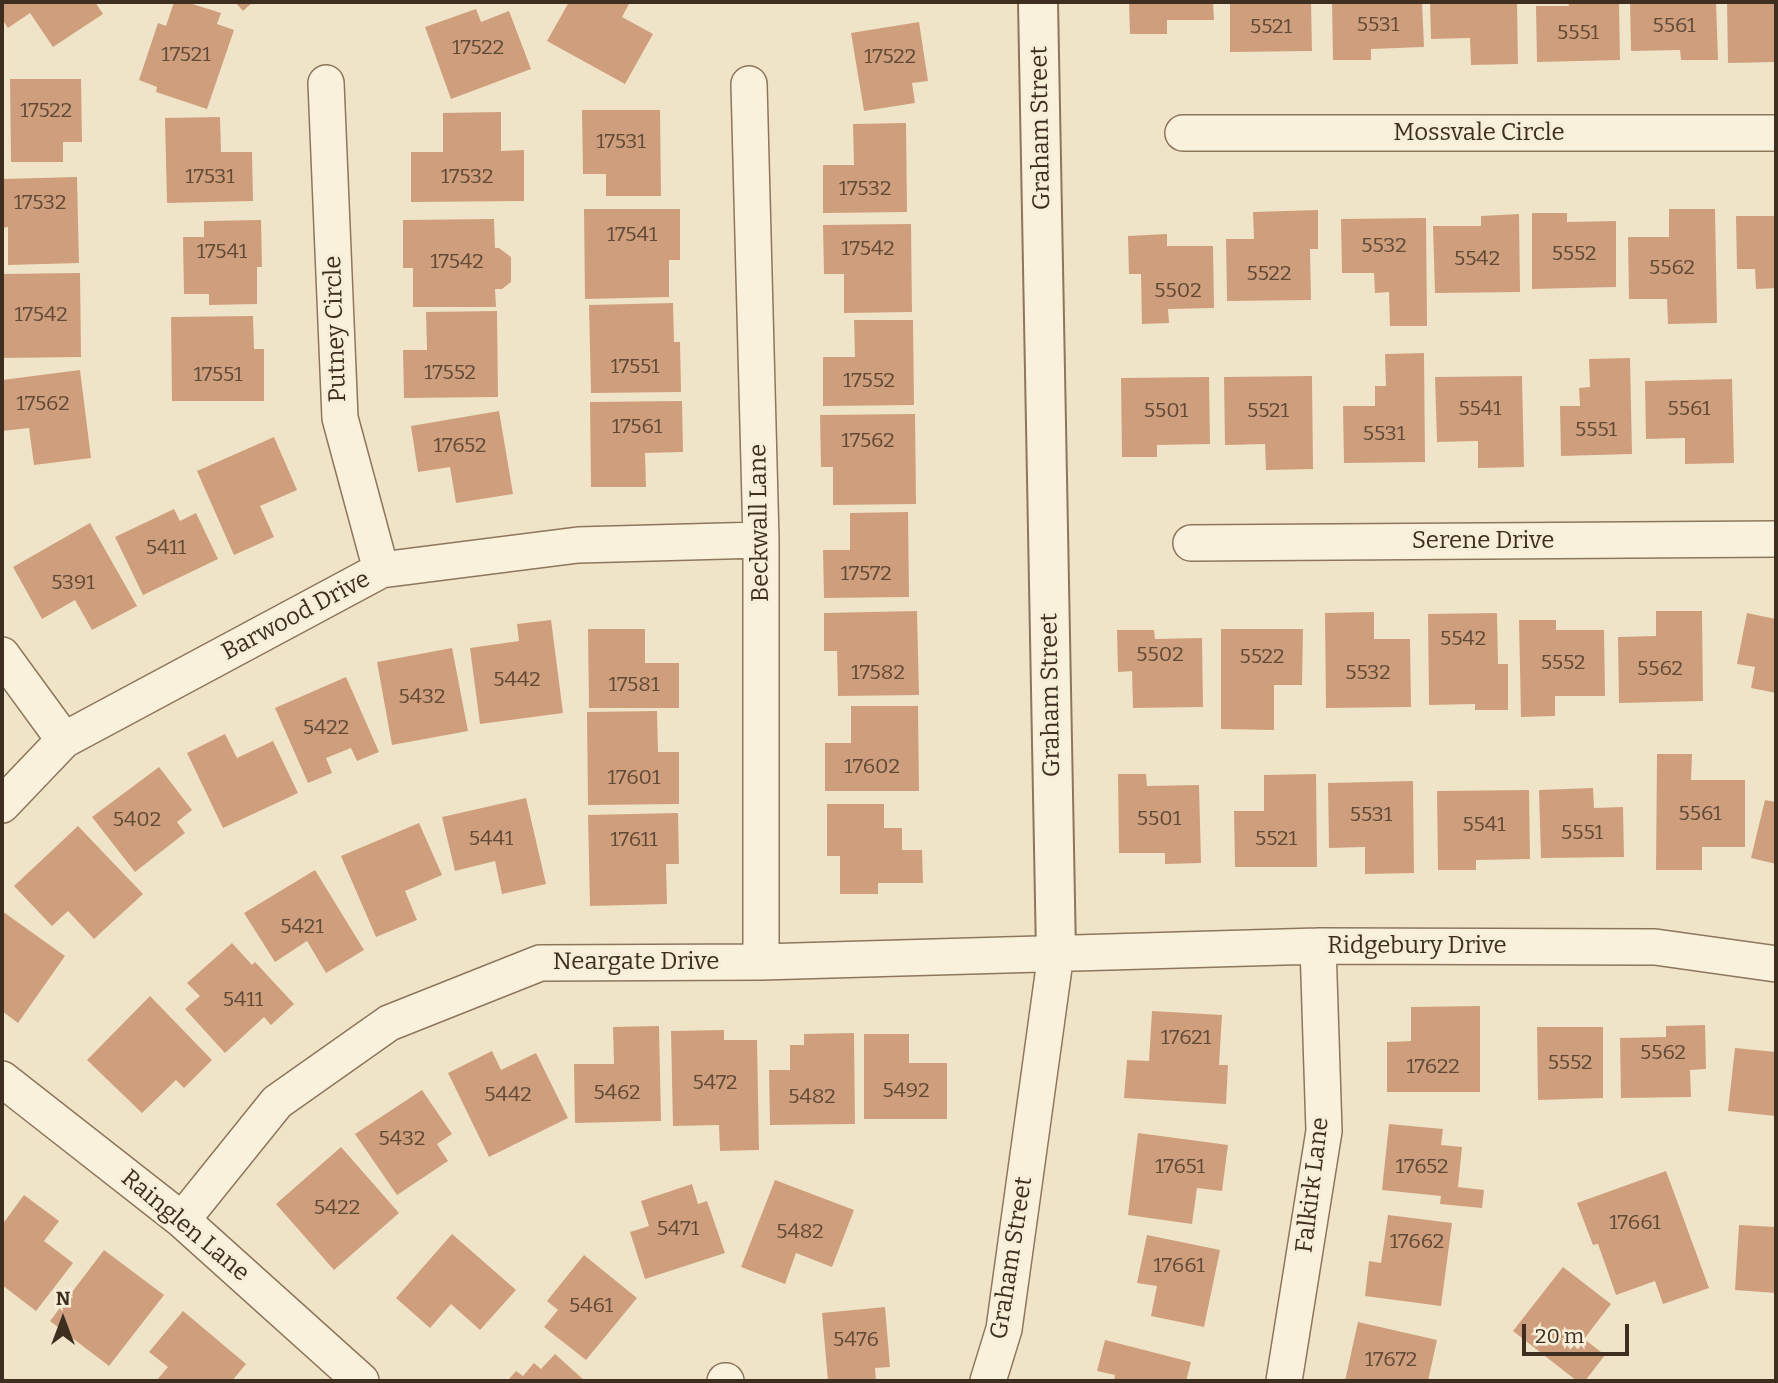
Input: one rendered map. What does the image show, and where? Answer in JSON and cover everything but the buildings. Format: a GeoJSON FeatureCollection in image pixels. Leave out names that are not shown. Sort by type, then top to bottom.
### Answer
{"type":"FeatureCollection","features":[{"type":"Feature","properties":{"kind":"street","name":"Graham Street"},"geometry":{"type":"LineString","coordinates":[[988,1381],[1004,1329],[1056,953],[1038,2]]}},
{"type":"Feature","properties":{"kind":"street","name":"Putney Circle"},"geometry":{"type":"LineString","coordinates":[[327,83],[340,418],[381,570]]}},
{"type":"Feature","properties":{"kind":"street","name":"Beckwall Lane"},"geometry":{"type":"LineString","coordinates":[[749,85],[761,540],[761,962]]}},
{"type":"Feature","properties":{"kind":"street","name":"Mossvale Circle"},"geometry":{"type":"LineString","coordinates":[[1183,133],[1776,133]]}},
{"type":"Feature","properties":{"kind":"street","name":"Serene Drive"},"geometry":{"type":"LineString","coordinates":[[1191,543],[1776,539]]}},
{"type":"Feature","properties":{"kind":"street","name":"Barwood Drive"},"geometry":{"type":"LineString","coordinates":[[2,804],[64,740],[381,570],[578,545],[761,540]]}},
{"type":"Feature","properties":{"kind":"street"},"geometry":{"type":"LineString","coordinates":[[2,655],[64,740]]}},
{"type":"Feature","properties":{"kind":"street","name":"Ridgebury Drive"},"geometry":{"type":"LineString","coordinates":[[1056,953],[1318,946],[1655,947],[1776,964]]}},
{"type":"Feature","properties":{"kind":"street","name":"Falkirk Lane"},"geometry":{"type":"LineString","coordinates":[[1284,1381],[1324,1131],[1318,946]]}},
{"type":"Feature","properties":{"kind":"street","name":"Neargate Drive"},"geometry":{"type":"LineString","coordinates":[[182,1220],[277,1102],[389,1023],[540,962],[761,962],[1056,953]]}},
{"type":"Feature","properties":{"kind":"street","name":"Rainglen Lane"},"geometry":{"type":"LineString","coordinates":[[2,1079],[182,1220],[361,1381]]}}]}
